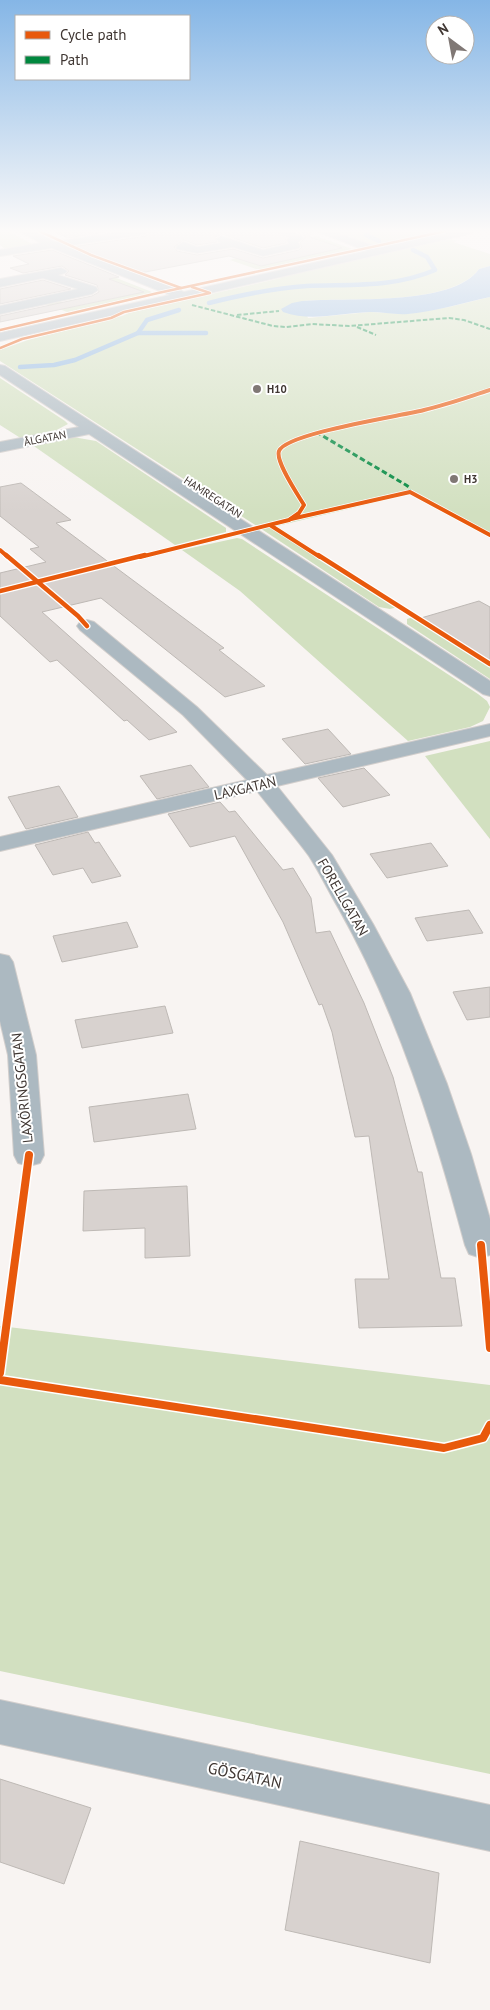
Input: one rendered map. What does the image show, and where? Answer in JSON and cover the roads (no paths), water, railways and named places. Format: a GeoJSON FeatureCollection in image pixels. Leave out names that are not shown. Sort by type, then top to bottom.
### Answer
{"type":"FeatureCollection","features":[{"type":"Feature","properties":{"kind":"street"},"geometry":{"type":"LineString","coordinates":[[0,337],[52,325]]}},
{"type":"Feature","properties":{"kind":"street","name":"HAMREGATAN"},"geometry":{"type":"LineString","coordinates":[[0,370],[490,690]]}},
{"type":"Feature","properties":{"kind":"street","name":"ÅLGATAN"},"geometry":{"type":"LineString","coordinates":[[0,447],[91,429]]}},
{"type":"Feature","properties":{"kind":"street"},"geometry":{"type":"LineString","coordinates":[[383,620],[411,612]]}},
{"type":"Feature","properties":{"kind":"street","name":"FORELLGATAN"},"geometry":{"type":"LineString","coordinates":[[88,626],[190,711],[232,751],[263,784],[320,855],[360,924],[396,993],[432,1084],[456,1154],[481,1245]]}},
{"type":"Feature","properties":{"kind":"street","name":"LAXGATAN"},"geometry":{"type":"LineString","coordinates":[[0,844],[490,730]]}},
{"type":"Feature","properties":{"kind":"street","name":"LAXÖRINGSGATAN"},"geometry":{"type":"LineString","coordinates":[[0,962],[22,1055],[29,1155]]}},
{"type":"Feature","properties":{"kind":"street","name":"GÖSGATAN"},"geometry":{"type":"LineString","coordinates":[[0,1722],[490,1828]]}},
{"type":"Feature","properties":{"kind":"waterway"},"geometry":{"type":"LineString","coordinates":[[138,333],[144,325]]}},
{"type":"Feature","properties":{"kind":"waterway"},"geometry":{"type":"LineString","coordinates":[[20,367],[54,365],[75,360],[138,333]]}},
{"type":"Feature","properties":{"kind":"waterway"},"geometry":{"type":"LineString","coordinates":[[138,333],[206,333]]}},
{"type":"Feature","properties":{"kind":"place","name":"H10"},"geometry":{"type":"Point","coordinates":[257,389]}},
{"type":"Feature","properties":{"kind":"place","name":"H3"},"geometry":{"type":"Point","coordinates":[454,479]}}]}
